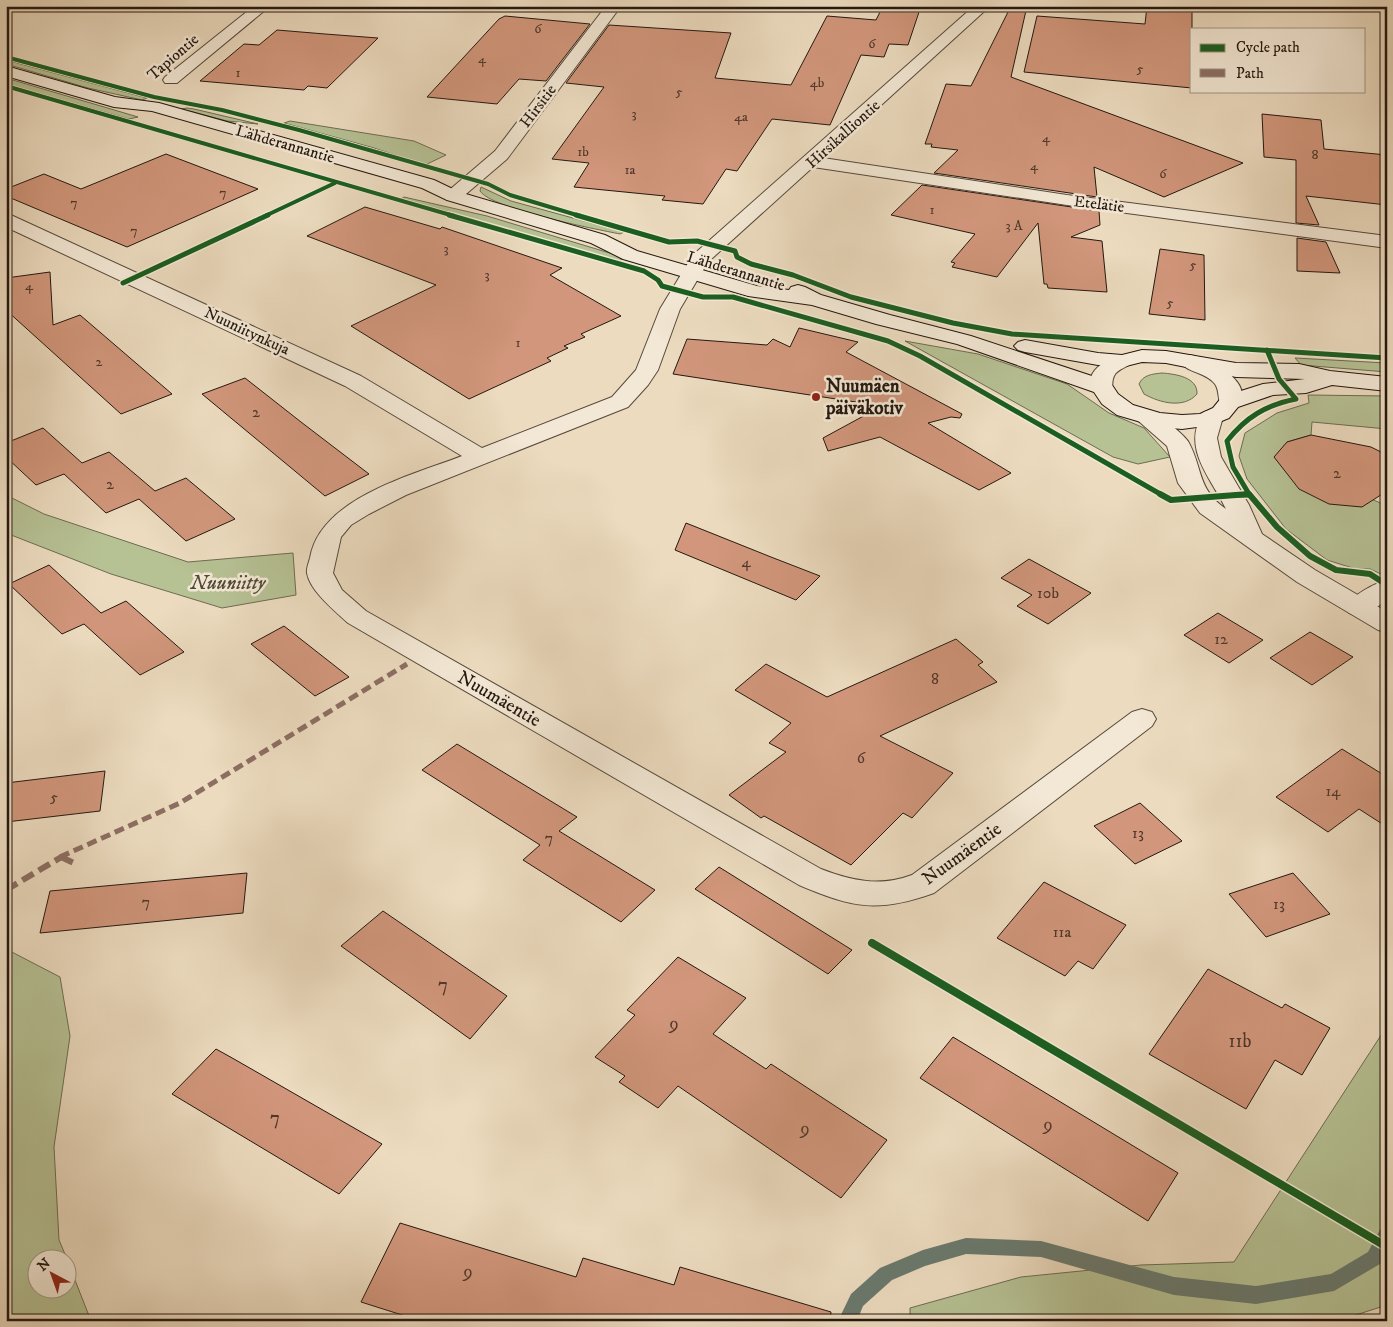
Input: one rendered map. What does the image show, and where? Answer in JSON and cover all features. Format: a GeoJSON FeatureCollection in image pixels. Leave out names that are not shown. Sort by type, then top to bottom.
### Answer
{"type":"FeatureCollection","features":[{"type":"Feature","properties":{"kind":"street","name":"Tapiontie"},"geometry":{"type":"LineString","coordinates":[[172,80],[263,6]]}},
{"type":"Feature","properties":{"kind":"street","name":"Hirsitie"},"geometry":{"type":"LineString","coordinates":[[453,196],[501,154],[614,6]]}},
{"type":"Feature","properties":{"kind":"street","name":"Hirsikalliontie"},"geometry":{"type":"LineString","coordinates":[[696,266],[983,6]]}},
{"type":"Feature","properties":{"kind":"street","name":"Lähderannantie"},"geometry":{"type":"LineString","coordinates":[[6,71],[114,102],[135,114],[412,194],[453,196],[598,239],[630,255],[696,266],[755,292],[814,299],[964,340],[1102,387]]}},
{"type":"Feature","properties":{"kind":"street","name":"Etelätie"},"geometry":{"type":"LineString","coordinates":[[812,162],[1075,201],[1387,242]]}},
{"type":"Feature","properties":{"kind":"street","name":"Nuuniitynkuja"},"geometry":{"type":"LineString","coordinates":[[6,220],[344,376],[480,458]]}},
{"type":"Feature","properties":{"kind":"street","name":"Nuumäentie"},"geometry":{"type":"LineString","coordinates":[[696,266],[670,308],[648,371],[636,388],[620,402],[594,414],[397,490],[369,503],[345,519],[329,536],[323,553],[320,573],[332,595],[357,617],[810,877],[849,892],[881,895],[907,891],[923,884],[1142,719]]}},
{"type":"Feature","properties":{"kind":"street","name":"Lähderannantie"},"geometry":{"type":"LineString","coordinates":[[964,340],[1012,344],[1098,359],[1122,361]]}},
{"type":"Feature","properties":{"kind":"street"},"geometry":{"type":"LineString","coordinates":[[1387,384],[1330,378],[1299,371],[1236,370],[1154,356],[1113,364],[1103,375],[1102,387],[1117,404],[1146,418],[1178,443],[1190,483],[1209,508],[1306,576],[1387,624]]}},
{"type":"Feature","properties":{"kind":"street"},"geometry":{"type":"LineString","coordinates":[[1190,362],[1211,370],[1226,382],[1229,389],[1230,402]]}},
{"type":"Feature","properties":{"kind":"street"},"geometry":{"type":"LineString","coordinates":[[1146,418],[1182,422],[1212,417],[1221,413],[1230,402],[1271,389],[1306,386],[1330,378]]}},
{"type":"Feature","properties":{"kind":"street"},"geometry":{"type":"LineString","coordinates":[[1212,417],[1206,429],[1205,444],[1214,468],[1238,506],[1251,537]]}},
{"type":"Feature","properties":{"kind":"street"},"geometry":{"type":"LineString","coordinates":[[1358,607],[1387,588]]}},
{"type":"Feature","properties":{"kind":"green space"},"geometry":{"type":"Polygon","coordinates":[[[6,60],[147,98],[142,100],[88,88],[6,64],[6,60]]]}},
{"type":"Feature","properties":{"kind":"green space"},"geometry":{"type":"Polygon","coordinates":[[[6,78],[138,117],[129,119],[6,84],[6,78]]]}},
{"type":"Feature","properties":{"kind":"green space"},"geometry":{"type":"Polygon","coordinates":[[[187,108],[258,124],[227,121],[181,109],[187,108]]]}},
{"type":"Feature","properties":{"kind":"green space"},"geometry":{"type":"Polygon","coordinates":[[[290,121],[414,141],[446,155],[425,165],[374,148],[284,123],[290,121]]]}},
{"type":"Feature","properties":{"kind":"green space"},"geometry":{"type":"Polygon","coordinates":[[[481,187],[511,201],[624,232],[620,234],[568,223],[503,205],[488,198],[480,191],[481,187]]]}},
{"type":"Feature","properties":{"kind":"green space"},"geometry":{"type":"Polygon","coordinates":[[[404,197],[487,216],[623,257],[620,261],[401,199],[404,197]]]}},
{"type":"Feature","properties":{"kind":"green space"},"geometry":{"type":"Polygon","coordinates":[[[905,341],[978,354],[1067,384],[1109,413],[1144,428],[1170,457],[1138,464],[1113,457],[905,341]]]}},
{"type":"Feature","properties":{"kind":"green space"},"geometry":{"type":"Polygon","coordinates":[[[1295,358],[1387,363],[1387,372],[1301,365],[1295,358]]]}},
{"type":"Feature","properties":{"kind":"green space"},"geometry":{"type":"Polygon","coordinates":[[[1162,373],[1173,374],[1190,380],[1196,388],[1197,394],[1185,402],[1172,403],[1157,400],[1144,394],[1139,384],[1141,381],[1148,376],[1162,373]]]}},
{"type":"Feature","properties":{"kind":"green space"},"geometry":{"type":"Polygon","coordinates":[[[1308,395],[1387,396],[1387,429],[1312,422],[1311,435],[1287,442],[1275,457],[1385,505],[1387,508],[1387,570],[1381,574],[1370,569],[1356,569],[1327,560],[1286,529],[1247,479],[1239,456],[1245,433],[1277,413],[1309,403],[1308,395]]]}},
{"type":"Feature","properties":{"kind":"green space","name":"Nuuniitty"},"geometry":{"type":"Polygon","coordinates":[[[6,495],[44,514],[188,562],[293,553],[296,595],[222,608],[111,574],[6,533],[6,495]]]}},
{"type":"Feature","properties":{"kind":"green space"},"geometry":{"type":"Polygon","coordinates":[[[6,949],[60,977],[70,1036],[54,1147],[59,1240],[63,1250],[28,1250],[28,1300],[78,1300],[78,1288],[91,1321],[6,1321],[6,949]]]}},
{"type":"Feature","properties":{"kind":"green space"},"geometry":{"type":"Polygon","coordinates":[[[1387,1026],[1387,1305],[1337,1321],[910,1321],[910,1308],[1021,1277],[1141,1265],[1234,1262],[1387,1026]]]}},
{"type":"Feature","properties":{"kind":"building"},"geometry":{"type":"Polygon","coordinates":[[[883,6],[921,6],[908,45],[889,44],[884,57],[861,55],[830,125],[772,119],[737,171],[726,169],[703,204],[662,200],[665,196],[574,187],[589,163],[552,159],[604,87],[566,83],[609,25],[731,33],[715,78],[791,85],[827,16],[876,20],[883,6]]]}},
{"type":"Feature","properties":{"kind":"building"},"geometry":{"type":"Polygon","coordinates":[[[1011,6],[1027,6],[1011,77],[1243,163],[1164,197],[1094,167],[1097,197],[934,173],[958,150],[931,147],[932,144],[925,144],[946,84],[971,86],[1011,6]]]}},
{"type":"Feature","properties":{"kind":"building"},"geometry":{"type":"Polygon","coordinates":[[[1147,6],[1192,6],[1190,88],[1024,72],[1037,16],[1145,24],[1147,6]]]}},
{"type":"Feature","properties":{"kind":"building"},"geometry":{"type":"Polygon","coordinates":[[[505,16],[590,24],[546,81],[519,79],[497,104],[427,97],[499,19],[505,16]]]}},
{"type":"Feature","properties":{"kind":"building"},"geometry":{"type":"Polygon","coordinates":[[[277,30],[378,38],[327,88],[308,86],[304,90],[200,81],[244,44],[259,45],[277,30]]]}},
{"type":"Feature","properties":{"kind":"building"},"geometry":{"type":"Polygon","coordinates":[[[1262,114],[1321,120],[1324,149],[1387,155],[1387,205],[1306,196],[1319,225],[1296,223],[1296,160],[1264,157],[1262,114]]]}},
{"type":"Feature","properties":{"kind":"building"},"geometry":{"type":"Polygon","coordinates":[[[166,154],[258,189],[127,247],[6,196],[6,189],[44,174],[81,189],[166,154]]]}},
{"type":"Feature","properties":{"kind":"building"},"geometry":{"type":"Polygon","coordinates":[[[922,185],[1099,211],[1100,225],[1071,237],[1102,241],[1107,292],[1048,288],[1047,284],[1044,284],[1038,223],[997,277],[952,267],[955,263],[951,262],[975,234],[891,215],[922,185]]]}},
{"type":"Feature","properties":{"kind":"building"},"geometry":{"type":"Polygon","coordinates":[[[365,207],[440,229],[442,227],[562,268],[550,275],[621,316],[581,334],[585,337],[564,346],[568,348],[547,358],[551,361],[469,399],[351,326],[436,285],[307,236],[365,207]]]}},
{"type":"Feature","properties":{"kind":"building"},"geometry":{"type":"Polygon","coordinates":[[[1297,238],[1326,242],[1340,273],[1297,271],[1297,238]]]}},
{"type":"Feature","properties":{"kind":"building"},"geometry":{"type":"Polygon","coordinates":[[[1160,249],[1204,255],[1205,320],[1149,314],[1160,249]]]}},
{"type":"Feature","properties":{"kind":"building"},"geometry":{"type":"Polygon","coordinates":[[[50,272],[53,325],[80,315],[172,394],[121,414],[6,310],[6,278],[50,272]]]}},
{"type":"Feature","properties":{"kind":"building"},"geometry":{"type":"Polygon","coordinates":[[[799,328],[858,342],[846,352],[962,414],[960,418],[951,417],[928,423],[1011,473],[979,490],[880,437],[828,451],[823,438],[882,406],[673,374],[687,339],[767,345],[773,339],[790,347],[799,328]]]}},
{"type":"Feature","properties":{"kind":"building"},"geometry":{"type":"Polygon","coordinates":[[[245,378],[369,474],[325,496],[202,394],[245,378]]]}},
{"type":"Feature","properties":{"kind":"building"},"geometry":{"type":"Polygon","coordinates":[[[43,428],[82,463],[109,452],[155,491],[186,478],[235,519],[186,541],[139,499],[106,513],[64,474],[36,485],[6,457],[6,443],[43,428]]]}},
{"type":"Feature","properties":{"kind":"building"},"geometry":{"type":"Polygon","coordinates":[[[1311,435],[1371,447],[1387,455],[1387,491],[1362,507],[1329,504],[1299,489],[1274,457],[1287,442],[1311,435]]]}},
{"type":"Feature","properties":{"kind":"building"},"geometry":{"type":"Polygon","coordinates":[[[686,523],[820,576],[796,600],[675,550],[686,523]]]}},
{"type":"Feature","properties":{"kind":"building"},"geometry":{"type":"Polygon","coordinates":[[[1029,559],[1091,593],[1048,624],[1017,606],[1032,595],[1001,578],[1029,559]]]}},
{"type":"Feature","properties":{"kind":"building"},"geometry":{"type":"Polygon","coordinates":[[[49,565],[101,613],[126,601],[184,652],[140,675],[84,624],[62,634],[9,584],[49,565]]]}},
{"type":"Feature","properties":{"kind":"building"},"geometry":{"type":"Polygon","coordinates":[[[1218,613],[1263,640],[1229,663],[1184,635],[1218,613]]]}},
{"type":"Feature","properties":{"kind":"building"},"geometry":{"type":"Polygon","coordinates":[[[284,626],[349,677],[315,696],[251,644],[284,626]]]}},
{"type":"Feature","properties":{"kind":"building"},"geometry":{"type":"Polygon","coordinates":[[[1310,632],[1353,657],[1312,685],[1270,658],[1310,632]]]}},
{"type":"Feature","properties":{"kind":"building"},"geometry":{"type":"Polygon","coordinates":[[[956,639],[983,662],[978,665],[997,682],[880,736],[953,773],[912,818],[903,813],[851,865],[764,816],[761,818],[729,795],[786,752],[769,743],[791,723],[735,690],[766,664],[827,697],[956,639]]]}},
{"type":"Feature","properties":{"kind":"building"},"geometry":{"type":"Polygon","coordinates":[[[457,744],[577,817],[559,831],[655,890],[621,922],[523,860],[540,845],[422,770],[457,744]]]}},
{"type":"Feature","properties":{"kind":"building"},"geometry":{"type":"Polygon","coordinates":[[[1342,749],[1387,777],[1387,827],[1359,809],[1328,832],[1276,797],[1342,749]]]}},
{"type":"Feature","properties":{"kind":"building"},"geometry":{"type":"Polygon","coordinates":[[[105,771],[100,811],[6,822],[6,783],[105,771]]]}},
{"type":"Feature","properties":{"kind":"building"},"geometry":{"type":"Polygon","coordinates":[[[1140,803],[1182,841],[1135,864],[1094,826],[1140,803]]]}},
{"type":"Feature","properties":{"kind":"building"},"geometry":{"type":"Polygon","coordinates":[[[719,867],[852,950],[828,974],[695,889],[719,867]]]}},
{"type":"Feature","properties":{"kind":"building"},"geometry":{"type":"Polygon","coordinates":[[[247,873],[243,913],[40,933],[50,891],[247,873]]]}},
{"type":"Feature","properties":{"kind":"building"},"geometry":{"type":"Polygon","coordinates":[[[1293,873],[1330,914],[1266,937],[1229,894],[1293,873]]]}},
{"type":"Feature","properties":{"kind":"building"},"geometry":{"type":"Polygon","coordinates":[[[1044,882],[1126,925],[1093,969],[1078,961],[1065,976],[997,938],[1044,882]]]}},
{"type":"Feature","properties":{"kind":"building"},"geometry":{"type":"Polygon","coordinates":[[[383,911],[507,996],[470,1039],[341,946],[383,911]]]}},
{"type":"Feature","properties":{"kind":"building"},"geometry":{"type":"Polygon","coordinates":[[[678,957],[746,998],[713,1034],[766,1069],[771,1064],[887,1140],[841,1198],[678,1086],[658,1108],[619,1082],[625,1076],[595,1057],[635,1015],[627,1010],[678,957]]]}},
{"type":"Feature","properties":{"kind":"building"},"geometry":{"type":"Polygon","coordinates":[[[1208,969],[1282,1008],[1285,1004],[1330,1028],[1302,1075],[1275,1060],[1246,1109],[1149,1054],[1208,969]]]}},
{"type":"Feature","properties":{"kind":"building"},"geometry":{"type":"Polygon","coordinates":[[[953,1037],[1178,1173],[1148,1221],[920,1078],[953,1037]]]}},
{"type":"Feature","properties":{"kind":"building"},"geometry":{"type":"Polygon","coordinates":[[[216,1049],[382,1144],[339,1194],[172,1094],[216,1049]]]}},
{"type":"Feature","properties":{"kind":"building"},"geometry":{"type":"Polygon","coordinates":[[[400,1223],[576,1277],[583,1258],[674,1285],[680,1267],[831,1312],[830,1321],[421,1321],[361,1302],[400,1223]]]}},
{"type":"Feature","properties":{"kind":"waterway"},"geometry":{"type":"LineString","coordinates":[[847,1321],[857,1300],[886,1274],[923,1258],[966,1246],[1041,1249],[1174,1286],[1256,1295],[1334,1282],[1374,1258],[1387,1234]]}},
{"type":"Feature","properties":{"kind":"marked path"},"geometry":{"type":"LineString","coordinates":[[6,890],[61,857],[180,803],[407,664]]}},
{"type":"Feature","properties":{"kind":"marked path"},"geometry":{"type":"LineString","coordinates":[[61,857],[76,864]]}},
{"type":"Feature","properties":{"kind":"cycle path"},"geometry":{"type":"LineString","coordinates":[[6,57],[154,97],[222,110],[299,130],[488,184],[510,195],[669,242],[697,241],[735,251],[737,257],[751,264],[793,275],[851,297],[953,323],[1012,334],[1387,358]]}},
{"type":"Feature","properties":{"kind":"cycle path"},"geometry":{"type":"LineString","coordinates":[[6,86],[644,271],[658,280],[662,286],[703,297],[733,297],[888,341],[920,356],[1016,413],[1171,500],[1249,494],[1277,527],[1310,556],[1336,570],[1370,574],[1387,585]]}},
{"type":"Feature","properties":{"kind":"cycle path"},"geometry":{"type":"LineString","coordinates":[[123,283],[335,183]]}},
{"type":"Feature","properties":{"kind":"cycle path"},"geometry":{"type":"LineString","coordinates":[[1249,494],[1233,467],[1227,441],[1241,425],[1257,412],[1274,404],[1296,399],[1279,379],[1267,350]]}},
{"type":"Feature","properties":{"kind":"cycle path"},"geometry":{"type":"LineString","coordinates":[[872,943],[1387,1247]]}},
{"type":"Feature","properties":{"kind":"place","name":"Nuumäen päiväkotiv"},"geometry":{"type":"Point","coordinates":[816,397]}}]}
